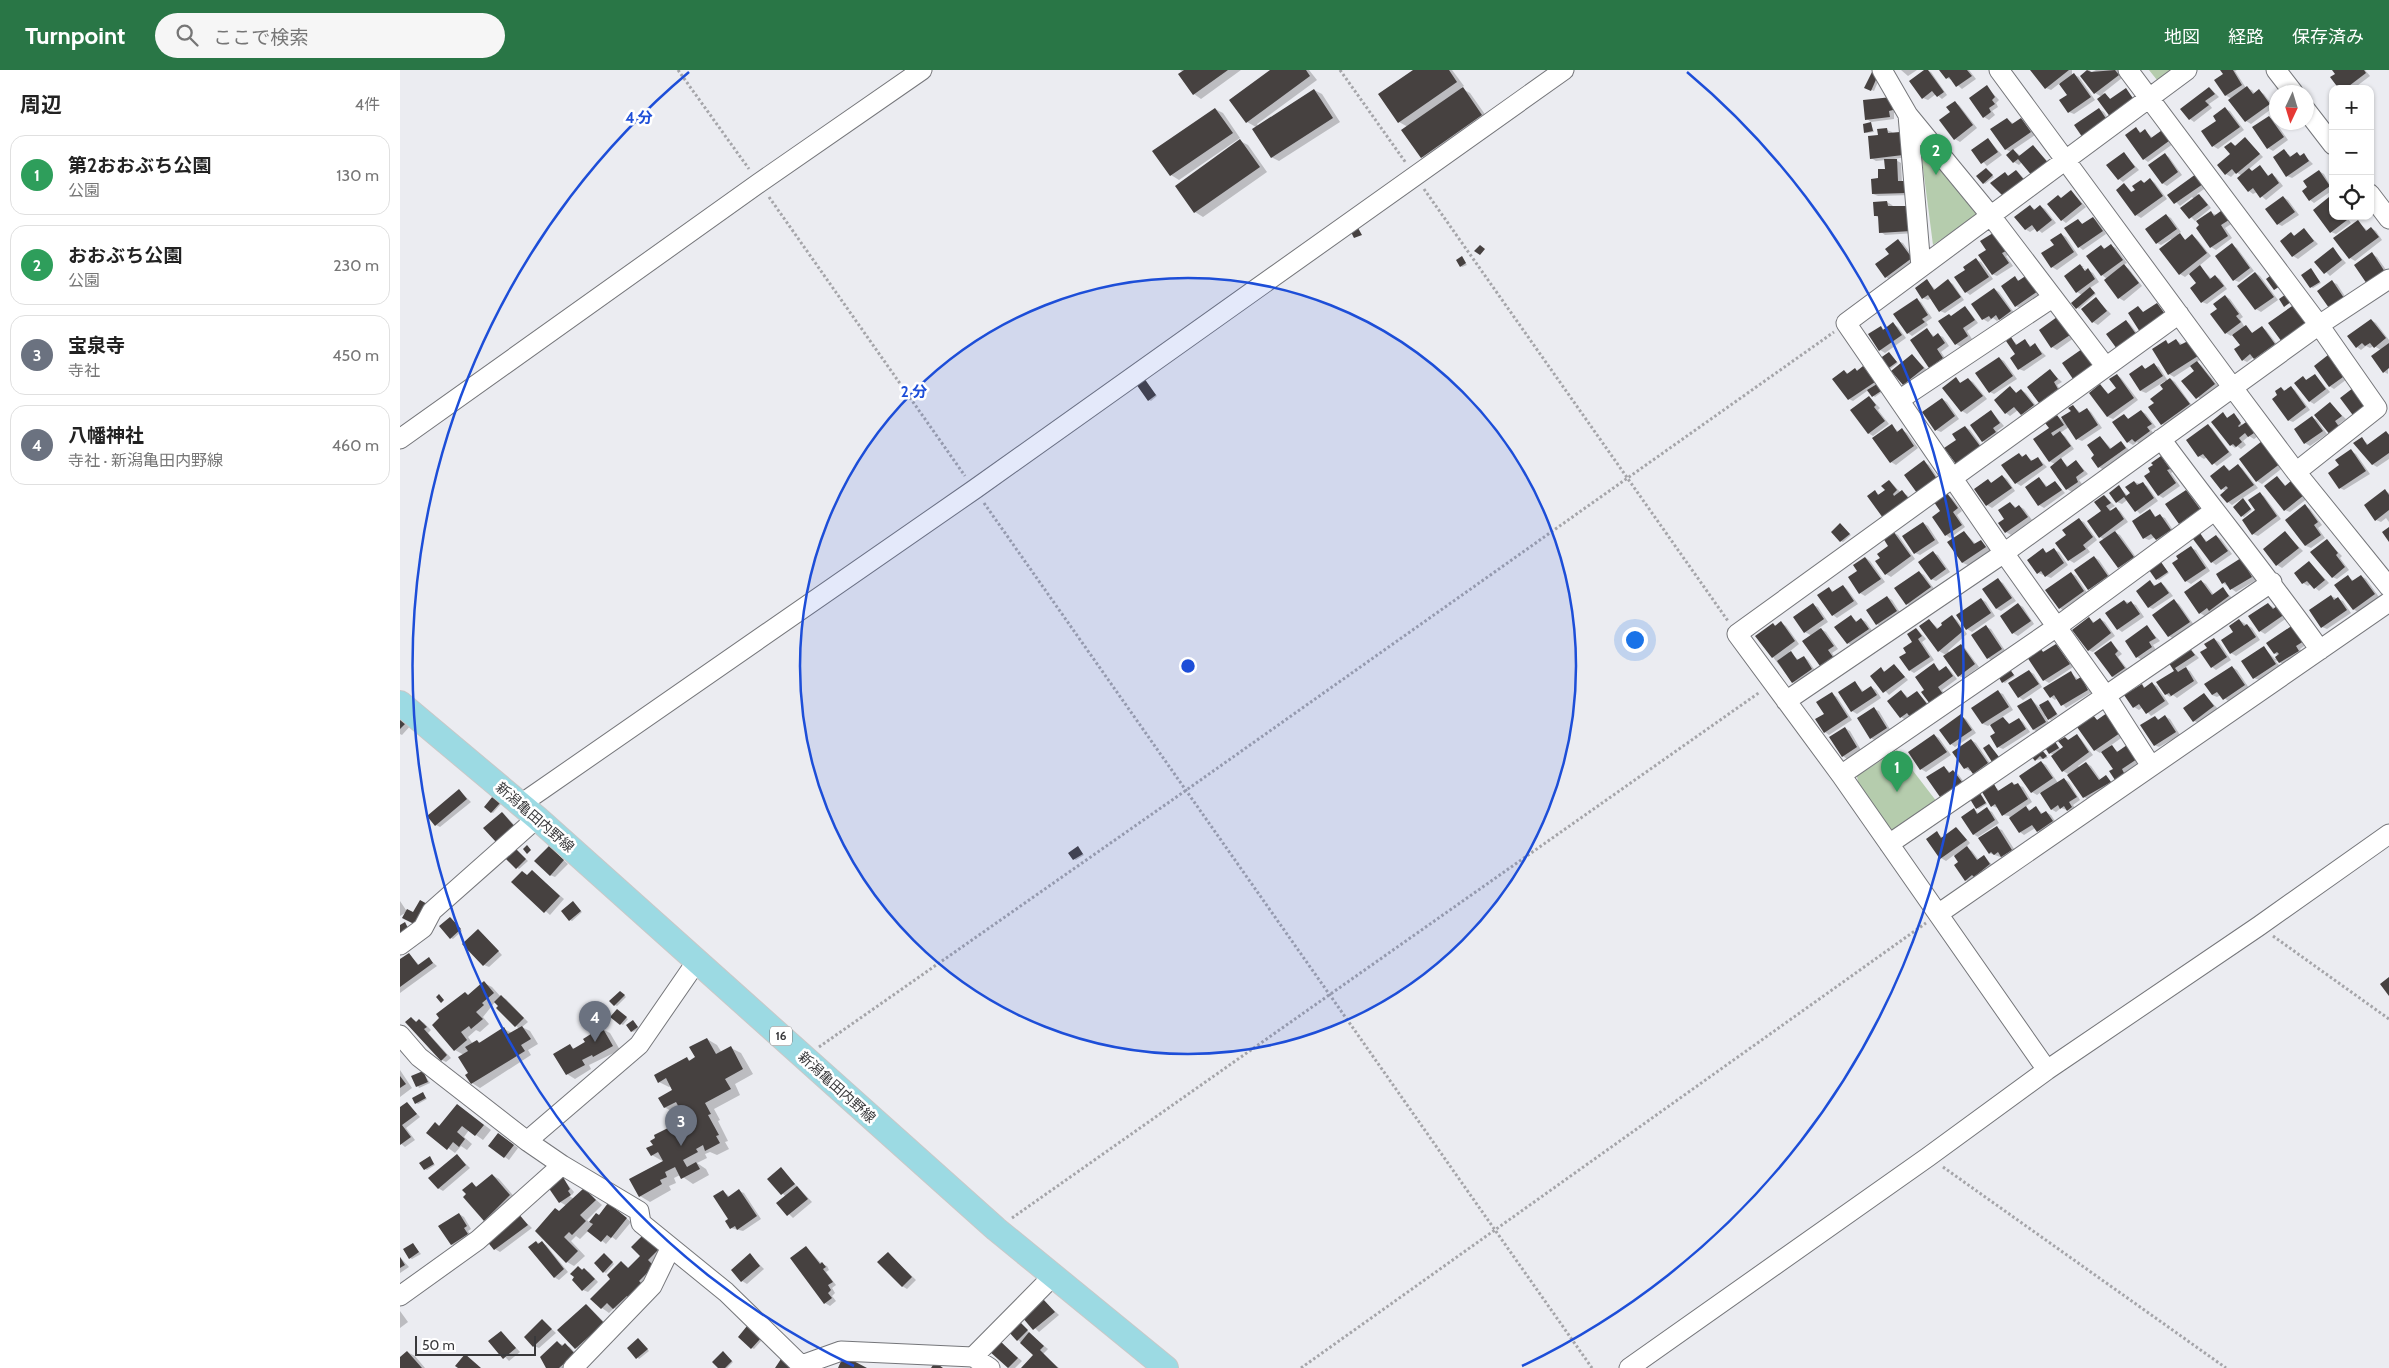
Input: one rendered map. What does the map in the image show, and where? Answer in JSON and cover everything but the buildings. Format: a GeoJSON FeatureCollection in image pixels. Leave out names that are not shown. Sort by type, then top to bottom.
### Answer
{"type":"FeatureCollection","features":[{"type":"Feature","properties":{"kind":"main road","name":"新潟亀田内野線"},"geometry":{"type":"LineString","coordinates":[[400,703],[529,811],[996,1229],[1165,1368]]}},
{"type":"Feature","properties":{"kind":"street"},"geometry":{"type":"LineString","coordinates":[[400,440],[759,183],[922,70]]}},
{"type":"Feature","properties":{"kind":"street"},"geometry":{"type":"LineString","coordinates":[[400,945],[423,928],[432,910],[529,811],[974,489],[1564,70]]}},
{"type":"Feature","properties":{"kind":"street"},"geometry":{"type":"LineString","coordinates":[[1882,70],[1908,115],[1991,216],[2106,367]]}},
{"type":"Feature","properties":{"kind":"street"},"geometry":{"type":"LineString","coordinates":[[2000,70],[2296,472],[2389,587]]}},
{"type":"Feature","properties":{"kind":"street"},"geometry":{"type":"LineString","coordinates":[[2128,70],[2319,326],[2377,408],[2296,472]]}},
{"type":"Feature","properties":{"kind":"street"},"geometry":{"type":"LineString","coordinates":[[2151,766],[2058,626],[2004,553],[1846,323],[2188,70]]}},
{"type":"Feature","properties":{"kind":"street"},"geometry":{"type":"LineString","coordinates":[[2276,70],[2288,85]]}},
{"type":"Feature","properties":{"kind":"street"},"geometry":{"type":"LineString","coordinates":[[1908,115],[1921,267]]}},
{"type":"Feature","properties":{"kind":"street"},"geometry":{"type":"LineString","coordinates":[[2314,120],[2329,140]]}},
{"type":"Feature","properties":{"kind":"street"},"geometry":{"type":"LineString","coordinates":[[2374,199],[2389,219]]}},
{"type":"Feature","properties":{"kind":"street"},"geometry":{"type":"LineString","coordinates":[[1786,700],[2004,553],[2319,326],[2389,279]]}},
{"type":"Feature","properties":{"kind":"street"},"geometry":{"type":"LineString","coordinates":[[1899,400],[2052,298]]}},
{"type":"Feature","properties":{"kind":"street"},"geometry":{"type":"LineString","coordinates":[[2047,1070],[1775,682],[1737,634],[2179,314]]}},
{"type":"Feature","properties":{"kind":"street"},"geometry":{"type":"LineString","coordinates":[[2161,439],[2214,511],[2272,582],[2320,650]]}},
{"type":"Feature","properties":{"kind":"street"},"geometry":{"type":"LineString","coordinates":[[1841,775],[2058,626],[2214,511]]}},
{"type":"Feature","properties":{"kind":"street"},"geometry":{"type":"LineString","coordinates":[[1889,844],[2272,582]]}},
{"type":"Feature","properties":{"kind":"street"},"geometry":{"type":"LineString","coordinates":[[1938,914],[2389,602]]}},
{"type":"Feature","properties":{"kind":"street"},"geometry":{"type":"LineString","coordinates":[[1629,1368],[1928,1157],[2047,1070],[2259,926],[2389,834]]}},
{"type":"Feature","properties":{"kind":"street"},"geometry":{"type":"LineString","coordinates":[[527,1141],[639,1045],[697,961]]}},
{"type":"Feature","properties":{"kind":"street"},"geometry":{"type":"LineString","coordinates":[[400,1035],[419,1057],[527,1141],[562,1165],[639,1211],[641,1223],[670,1249],[726,1292],[803,1366],[841,1352],[973,1357],[990,1368]]}},
{"type":"Feature","properties":{"kind":"street"},"geometry":{"type":"LineString","coordinates":[[400,1296],[478,1240],[562,1165]]}},
{"type":"Feature","properties":{"kind":"street"},"geometry":{"type":"LineString","coordinates":[[573,1368],[652,1286],[670,1249]]}},
{"type":"Feature","properties":{"kind":"street"},"geometry":{"type":"LineString","coordinates":[[973,1357],[1052,1277]]}},
{"type":"Feature","properties":{"kind":"path"},"geometry":{"type":"LineString","coordinates":[[678,70],[1185,791],[1496,1228],[1592,1368]]}},
{"type":"Feature","properties":{"kind":"path"},"geometry":{"type":"LineString","coordinates":[[1340,70],[1737,634]]}},
{"type":"Feature","properties":{"kind":"path"},"geometry":{"type":"LineString","coordinates":[[804,1057],[1185,791],[1846,323]]}},
{"type":"Feature","properties":{"kind":"path"},"geometry":{"type":"LineString","coordinates":[[996,1229],[1775,682]]}},
{"type":"Feature","properties":{"kind":"path"},"geometry":{"type":"LineString","coordinates":[[1301,1368],[1938,914]]}},
{"type":"Feature","properties":{"kind":"path"},"geometry":{"type":"LineString","coordinates":[[2259,926],[2389,1019]]}},
{"type":"Feature","properties":{"kind":"path"},"geometry":{"type":"LineString","coordinates":[[1928,1157],[2226,1368]]}},
{"type":"Feature","properties":{"kind":"green space"},"geometry":{"type":"Polygon","coordinates":[[[2149,70],[2171,70],[2157,80],[2149,70]]]}},
{"type":"Feature","properties":{"kind":"green space"},"geometry":{"type":"Polygon","coordinates":[[[1919,137],[1980,213],[1933,245],[1919,137]]]}},
{"type":"Feature","properties":{"kind":"green space"},"geometry":{"type":"Polygon","coordinates":[[[1897,750],[1937,802],[1897,830],[1890,830],[1858,783],[1857,776],[1897,750]]]}},
{"type":"Feature","properties":{"kind":"place","name":"おおぶち公園"},"geometry":{"type":"Point","coordinates":[1936,175]}},
{"type":"Feature","properties":{"kind":"place","name":"第2おおぶち公園"},"geometry":{"type":"Point","coordinates":[1897,792]}},
{"type":"Feature","properties":{"kind":"place","name":"八幡神社"},"geometry":{"type":"Point","coordinates":[595,1042]}},
{"type":"Feature","properties":{"kind":"place","name":"宝泉寺"},"geometry":{"type":"Point","coordinates":[681,1146]}}]}
